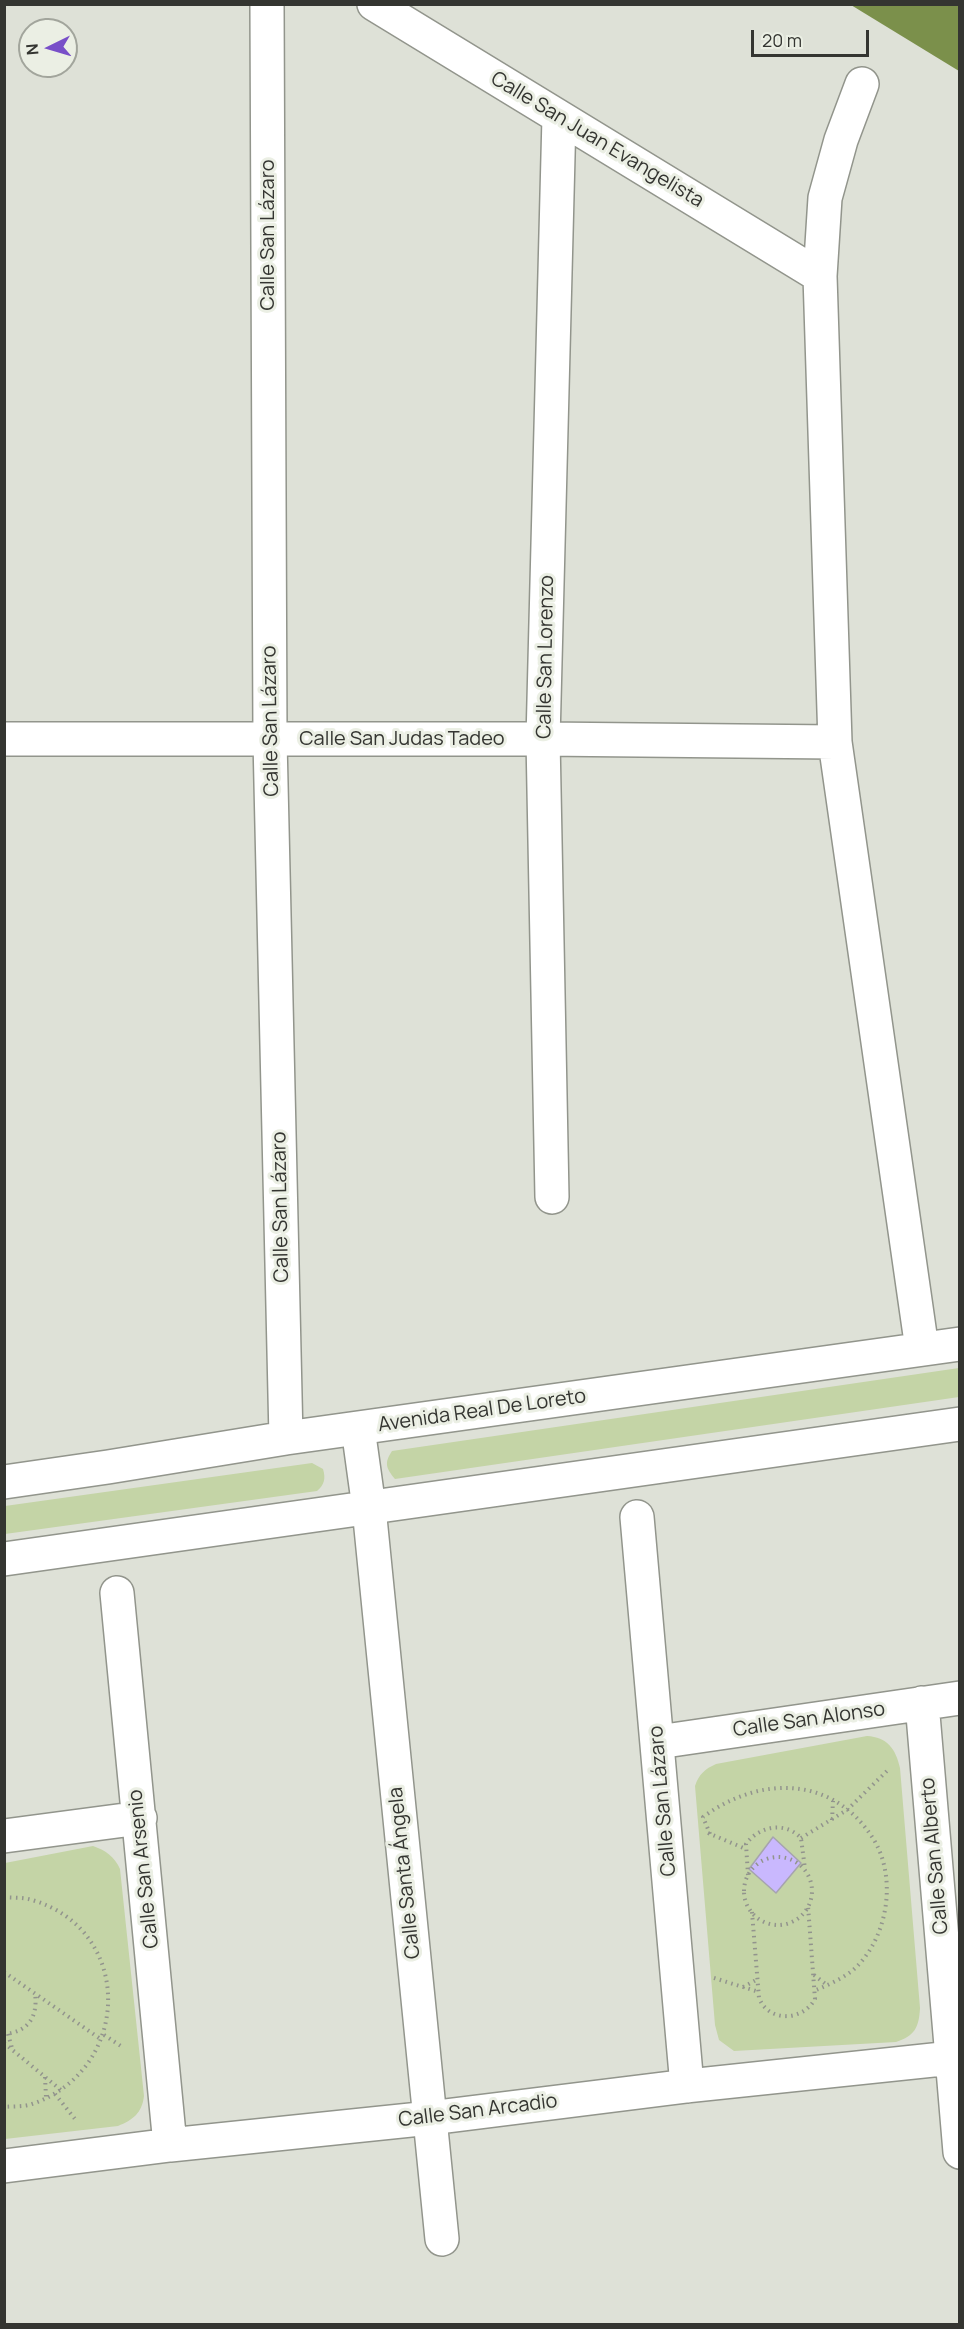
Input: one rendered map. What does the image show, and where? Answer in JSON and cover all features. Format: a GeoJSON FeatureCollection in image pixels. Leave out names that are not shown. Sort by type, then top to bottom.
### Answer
{"type":"FeatureCollection","features":[{"type":"Feature","properties":{"kind":"street","name":"Calle San Lázaro"},"geometry":{"type":"LineString","coordinates":[[267,4],[270,740],[286,1438]]}},
{"type":"Feature","properties":{"kind":"street","name":"Calle San Juan Evangelista"},"geometry":{"type":"LineString","coordinates":[[374,4],[820,276]]}},
{"type":"Feature","properties":{"kind":"street"},"geometry":{"type":"LineString","coordinates":[[862,84],[841,140],[825,198],[820,276],[835,742],[922,1349]]}},
{"type":"Feature","properties":{"kind":"street","name":"Calle San Lorenzo"},"geometry":{"type":"LineString","coordinates":[[552,1197],[543,739],[559,117]]}},
{"type":"Feature","properties":{"kind":"street","name":"Calle San Judas Tadeo"},"geometry":{"type":"LineString","coordinates":[[4,739],[543,739],[835,742]]}},
{"type":"Feature","properties":{"kind":"street","name":"Avenida Real De Loreto"},"geometry":{"type":"LineString","coordinates":[[4,1482],[286,1438],[960,1344]]}},
{"type":"Feature","properties":{"kind":"street"},"geometry":{"type":"LineString","coordinates":[[4,1559],[960,1424]]}},
{"type":"Feature","properties":{"kind":"street","name":"Calle Santa Ángela"},"geometry":{"type":"LineString","coordinates":[[358,1428],[369,1508],[442,2239]]}},
{"type":"Feature","properties":{"kind":"street","name":"Calle San Lázaro"},"geometry":{"type":"LineString","coordinates":[[637,1517],[687,2086]]}},
{"type":"Feature","properties":{"kind":"street","name":"Calle San Arsenio"},"geometry":{"type":"LineString","coordinates":[[117,1593],[170,2145]]}},
{"type":"Feature","properties":{"kind":"street","name":"Calle San Alonso"},"geometry":{"type":"LineString","coordinates":[[658,1742],[923,1718],[960,1698]]}},
{"type":"Feature","properties":{"kind":"street","name":"Calle San Alberto"},"geometry":{"type":"LineString","coordinates":[[923,1718],[960,2152]]}},
{"type":"Feature","properties":{"kind":"street"},"geometry":{"type":"LineString","coordinates":[[4,1836],[140,1818]]}},
{"type":"Feature","properties":{"kind":"street","name":"Calle San Arcadio"},"geometry":{"type":"LineString","coordinates":[[4,2166],[170,2145],[430,2118],[687,2086],[952,2058]]}},
{"type":"Feature","properties":{"kind":"path"},"geometry":{"type":"LineString","coordinates":[[801,1838],[848,1810],[923,1718]]}},
{"type":"Feature","properties":{"kind":"path"},"geometry":{"type":"LineString","coordinates":[[710,1834],[703,1817],[721,1803],[765,1788],[787,1787],[807,1790],[833,1801],[848,1810],[865,1827],[875,1842],[884,1866],[887,1893],[885,1912],[874,1943],[853,1970],[816,1990]]}},
{"type":"Feature","properties":{"kind":"path"},"geometry":{"type":"LineString","coordinates":[[832,1820],[833,1801]]}},
{"type":"Feature","properties":{"kind":"path"},"geometry":{"type":"LineString","coordinates":[[752,1912],[767,1923],[778,1925],[789,1923],[799,1918],[812,1899],[813,1888],[805,1870],[801,1838],[789,1830],[777,1827],[756,1833],[746,1844],[748,1875],[744,1888],[746,1900],[752,1912],[761,2002],[774,2014],[797,2015],[807,2009],[815,1999],[816,1990],[808,1906]]}},
{"type":"Feature","properties":{"kind":"path"},"geometry":{"type":"LineString","coordinates":[[748,1875],[762,1860],[772,1857],[784,1857],[794,1861],[805,1870]]}},
{"type":"Feature","properties":{"kind":"path"},"geometry":{"type":"LineString","coordinates":[[4,1897],[31,1899],[62,1913],[87,1937],[104,1967],[110,2001],[102,2040],[87,2066],[62,2091],[30,2105],[4,2107]]}},
{"type":"Feature","properties":{"kind":"path"},"geometry":{"type":"LineString","coordinates":[[4,1972],[102,2040]]}},
{"type":"Feature","properties":{"kind":"path"},"geometry":{"type":"LineString","coordinates":[[814,1975],[828,1985]]}},
{"type":"Feature","properties":{"kind":"path"},"geometry":{"type":"LineString","coordinates":[[743,1987],[758,1979]]}},
{"type":"Feature","properties":{"kind":"path"},"geometry":{"type":"LineString","coordinates":[[12,2049],[7,2034],[22,2028],[32,2018],[36,2012],[35,1993]]}},
{"type":"Feature","properties":{"kind":"path"},"geometry":{"type":"LineString","coordinates":[[4,2043],[62,2091]]}},
{"type":"Feature","properties":{"kind":"path"},"geometry":{"type":"LineString","coordinates":[[45,2076],[46,2097]]}},
{"type":"Feature","properties":{"kind":"shaded area"},"geometry":{"type":"Polygon","coordinates":[[[851,5],[959,5],[959,71],[851,5]]]}},
{"type":"Feature","properties":{"kind":"shaded area"},"geometry":{"type":"Polygon","coordinates":[[[959,1368],[959,1397],[395,1479],[387,1465],[392,1451],[959,1368]]]}},
{"type":"Feature","properties":{"kind":"shaded area"},"geometry":{"type":"Polygon","coordinates":[[[312,1463],[323,1469],[324,1473],[324,1482],[317,1491],[5,1534],[5,1506],[312,1463]]]}},
{"type":"Feature","properties":{"kind":"shaded area"},"geometry":{"type":"Polygon","coordinates":[[[867,1736],[880,1739],[890,1745],[900,1768],[920,2008],[917,2026],[912,2034],[896,2042],[734,2051],[719,2040],[715,2025],[695,1786],[698,1778],[716,1764],[867,1736]]]}},
{"type":"Feature","properties":{"kind":"shaded area"},"geometry":{"type":"Polygon","coordinates":[[[93,1846],[109,1855],[120,1869],[143,2102],[136,2115],[118,2126],[5,2139],[5,1863],[93,1846]]]}},
{"type":"Feature","properties":{"kind":"building"},"geometry":{"type":"Polygon","coordinates":[[[773,1837],[801,1863],[776,1893],[749,1869],[773,1837]]]}}]}
